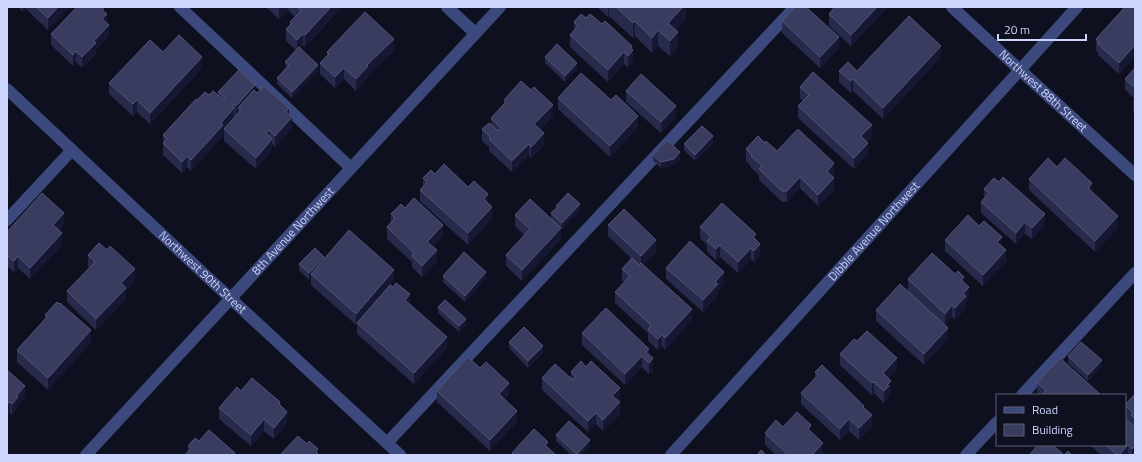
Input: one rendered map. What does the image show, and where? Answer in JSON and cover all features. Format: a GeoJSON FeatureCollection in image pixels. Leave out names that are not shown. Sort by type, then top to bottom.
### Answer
{"type":"FeatureCollection","features":[{"type":"Feature","properties":{"kind":"street"},"geometry":{"type":"LineString","coordinates":[[180,7],[351,168]]}},
{"type":"Feature","properties":{"kind":"street"},"geometry":{"type":"LineString","coordinates":[[447,7],[475,33]]}},
{"type":"Feature","properties":{"kind":"street","name":"8th Avenue Northwest"},"geometry":{"type":"LineString","coordinates":[[86,455],[500,7]]}},
{"type":"Feature","properties":{"kind":"street"},"geometry":{"type":"LineString","coordinates":[[387,443],[794,7]]}},
{"type":"Feature","properties":{"kind":"street","name":"Northwest 88th Street"},"geometry":{"type":"LineString","coordinates":[[952,7],[1135,175]]}},
{"type":"Feature","properties":{"kind":"street","name":"Dibble Avenue Northwest"},"geometry":{"type":"LineString","coordinates":[[671,455],[1077,7]]}},
{"type":"Feature","properties":{"kind":"street","name":"Northwest 90th Street"},"geometry":{"type":"LineString","coordinates":[[7,89],[230,299],[400,455]]}},
{"type":"Feature","properties":{"kind":"street"},"geometry":{"type":"LineString","coordinates":[[7,220],[72,150]]}},
{"type":"Feature","properties":{"kind":"street"},"geometry":{"type":"LineString","coordinates":[[1023,394],[1135,274]]}},
{"type":"Feature","properties":{"kind":"street"},"geometry":{"type":"LineString","coordinates":[[966,455],[996,423]]}},
{"type":"Feature","properties":{"kind":"building"},"geometry":{"type":"Polygon","coordinates":[[[36,7],[58,7],[48,18],[36,7]]]}},
{"type":"Feature","properties":{"kind":"building"},"geometry":{"type":"Polygon","coordinates":[[[77,7],[104,7],[102,10],[107,14],[102,19],[109,25],[94,41],[96,43],[82,57],[76,51],[73,55],[51,34],[77,7]]]}},
{"type":"Feature","properties":{"kind":"building"},"geometry":{"type":"Polygon","coordinates":[[[297,7],[331,7],[305,35],[303,34],[297,40],[286,29],[292,23],[290,22],[301,11],[297,7]]]}},
{"type":"Feature","properties":{"kind":"building"},"geometry":{"type":"Polygon","coordinates":[[[616,7],[683,7],[668,23],[678,32],[670,41],[658,30],[652,38],[635,21],[633,23],[616,7]]]}},
{"type":"Feature","properties":{"kind":"building"},"geometry":{"type":"Polygon","coordinates":[[[795,7],[806,7],[839,37],[820,57],[782,21],[795,7]]]}},
{"type":"Feature","properties":{"kind":"building"},"geometry":{"type":"Polygon","coordinates":[[[835,7],[877,7],[851,35],[829,14],[835,7]]]}},
{"type":"Feature","properties":{"kind":"building"},"geometry":{"type":"Polygon","coordinates":[[[1125,7],[1135,7],[1135,45],[1119,63],[1098,44],[1099,42],[1096,39],[1125,7]]]}},
{"type":"Feature","properties":{"kind":"building"},"geometry":{"type":"Polygon","coordinates":[[[365,12],[394,39],[367,65],[368,66],[356,79],[344,68],[335,77],[320,63],[329,54],[327,52],[365,12]]]}},
{"type":"Feature","properties":{"kind":"building"},"geometry":{"type":"Polygon","coordinates":[[[581,14],[586,18],[590,14],[602,24],[605,21],[632,46],[631,48],[633,50],[628,56],[624,52],[608,70],[570,35],[578,26],[574,22],[581,14]]]}},
{"type":"Feature","properties":{"kind":"building"},"geometry":{"type":"Polygon","coordinates":[[[909,16],[941,46],[883,108],[853,79],[851,81],[839,71],[848,62],[857,71],[909,16]]]}},
{"type":"Feature","properties":{"kind":"building"},"geometry":{"type":"Polygon","coordinates":[[[179,35],[202,57],[150,113],[137,100],[133,104],[109,83],[150,40],[163,52],[179,35]]]}},
{"type":"Feature","properties":{"kind":"building"},"geometry":{"type":"Polygon","coordinates":[[[557,44],[577,63],[565,76],[545,57],[557,44]]]}},
{"type":"Feature","properties":{"kind":"building"},"geometry":{"type":"Polygon","coordinates":[[[299,47],[318,65],[292,92],[277,78],[289,65],[285,62],[299,47]]]}},
{"type":"Feature","properties":{"kind":"building"},"geometry":{"type":"Polygon","coordinates":[[[1135,68],[1135,88],[1125,79],[1135,68]]]}},
{"type":"Feature","properties":{"kind":"building"},"geometry":{"type":"Polygon","coordinates":[[[239,70],[255,85],[236,106],[233,104],[232,106],[234,108],[221,123],[223,125],[191,160],[187,156],[182,162],[163,143],[167,139],[163,135],[196,99],[197,100],[205,92],[209,95],[213,91],[224,100],[225,98],[218,92],[239,70]]]}},
{"type":"Feature","properties":{"kind":"building"},"geometry":{"type":"Polygon","coordinates":[[[813,72],[872,125],[861,136],[868,143],[854,158],[798,106],[809,95],[800,87],[813,72]]]}},
{"type":"Feature","properties":{"kind":"building"},"geometry":{"type":"Polygon","coordinates":[[[581,73],[611,100],[616,95],[638,116],[610,146],[558,98],[581,73]]]}},
{"type":"Feature","properties":{"kind":"building"},"geometry":{"type":"Polygon","coordinates":[[[641,74],[676,106],[661,122],[626,91],[641,74]]]}},
{"type":"Feature","properties":{"kind":"building"},"geometry":{"type":"Polygon","coordinates":[[[521,81],[531,90],[534,87],[553,105],[534,124],[544,133],[531,147],[529,144],[512,161],[489,139],[491,138],[482,129],[489,123],[498,131],[501,128],[491,118],[506,102],[504,100],[521,81]]]}},
{"type":"Feature","properties":{"kind":"building"},"geometry":{"type":"Polygon","coordinates":[[[264,86],[289,108],[286,112],[292,117],[275,136],[269,130],[266,133],[272,139],[256,158],[224,129],[241,110],[238,108],[254,90],[257,93],[264,86]]]}},
{"type":"Feature","properties":{"kind":"building"},"geometry":{"type":"Polygon","coordinates":[[[702,126],[713,136],[695,155],[684,144],[702,126]]]}},
{"type":"Feature","properties":{"kind":"building"},"geometry":{"type":"Polygon","coordinates":[[[798,129],[834,163],[827,172],[834,178],[818,195],[800,177],[787,191],[782,191],[759,169],[762,166],[746,149],[758,136],[777,151],[798,129]]]}},
{"type":"Feature","properties":{"kind":"building"},"geometry":{"type":"Polygon","coordinates":[[[667,140],[680,152],[674,159],[661,162],[653,155],[667,140]]]}},
{"type":"Feature","properties":{"kind":"building"},"geometry":{"type":"Polygon","coordinates":[[[1048,158],[1057,167],[1065,158],[1092,183],[1088,188],[1118,216],[1095,241],[1029,179],[1048,158]]]}},
{"type":"Feature","properties":{"kind":"building"},"geometry":{"type":"Polygon","coordinates":[[[444,164],[468,187],[474,181],[488,194],[484,199],[492,207],[468,233],[420,190],[427,182],[423,178],[431,170],[435,174],[444,164]]]}},
{"type":"Feature","properties":{"kind":"building"},"geometry":{"type":"Polygon","coordinates":[[[1003,177],[1045,214],[1032,228],[1025,222],[1016,233],[981,202],[989,193],[984,189],[994,178],[999,182],[1003,177]]]}},
{"type":"Feature","properties":{"kind":"building"},"geometry":{"type":"Polygon","coordinates":[[[42,193],[64,213],[53,225],[62,233],[30,268],[18,256],[14,261],[7,255],[7,232],[42,193]]]}},
{"type":"Feature","properties":{"kind":"building"},"geometry":{"type":"Polygon","coordinates":[[[568,193],[580,204],[562,223],[551,213],[558,207],[556,206],[568,193]]]}},
{"type":"Feature","properties":{"kind":"building"},"geometry":{"type":"Polygon","coordinates":[[[414,198],[443,225],[427,242],[437,250],[422,266],[412,256],[414,253],[387,227],[395,218],[391,214],[401,204],[405,208],[414,198]]]}},
{"type":"Feature","properties":{"kind":"building"},"geometry":{"type":"Polygon","coordinates":[[[530,199],[561,228],[522,270],[506,255],[530,229],[515,215],[530,199]]]}},
{"type":"Feature","properties":{"kind":"building"},"geometry":{"type":"Polygon","coordinates":[[[722,203],[756,234],[753,237],[760,244],[754,251],[751,248],[738,262],[720,245],[716,249],[707,241],[711,237],[700,227],[722,203]]]}},
{"type":"Feature","properties":{"kind":"building"},"geometry":{"type":"Polygon","coordinates":[[[624,209],[656,240],[641,256],[608,225],[624,209]]]}},
{"type":"Feature","properties":{"kind":"building"},"geometry":{"type":"Polygon","coordinates":[[[968,215],[979,226],[984,221],[1002,237],[997,242],[1006,250],[983,275],[945,240],[968,215]]]}},
{"type":"Feature","properties":{"kind":"building"},"geometry":{"type":"Polygon","coordinates":[[[349,230],[394,270],[356,314],[311,274],[349,230]]]}},
{"type":"Feature","properties":{"kind":"building"},"geometry":{"type":"Polygon","coordinates":[[[690,241],[724,272],[715,282],[718,284],[703,300],[666,268],[690,241]]]}},
{"type":"Feature","properties":{"kind":"building"},"geometry":{"type":"Polygon","coordinates":[[[99,243],[107,250],[110,246],[135,269],[121,283],[126,288],[96,319],[67,291],[95,262],[88,255],[99,243]]]}},
{"type":"Feature","properties":{"kind":"building"},"geometry":{"type":"Polygon","coordinates":[[[315,248],[324,257],[309,273],[299,264],[315,248]]]}},
{"type":"Feature","properties":{"kind":"building"},"geometry":{"type":"Polygon","coordinates":[[[464,252],[486,272],[465,296],[443,276],[464,252]]]}},
{"type":"Feature","properties":{"kind":"building"},"geometry":{"type":"Polygon","coordinates":[[[932,253],[955,274],[958,271],[964,277],[961,280],[969,287],[963,294],[966,296],[955,308],[952,305],[945,314],[908,279],[932,253]]]}},
{"type":"Feature","properties":{"kind":"building"},"geometry":{"type":"Polygon","coordinates":[[[632,258],[639,265],[641,263],[692,309],[665,338],[662,335],[658,339],[648,330],[651,325],[615,292],[630,276],[622,269],[632,258]]]}},
{"type":"Feature","properties":{"kind":"building"},"geometry":{"type":"Polygon","coordinates":[[[396,283],[410,294],[405,300],[447,337],[414,373],[357,323],[390,285],[393,287],[396,283]]]}},
{"type":"Feature","properties":{"kind":"building"},"geometry":{"type":"Polygon","coordinates":[[[900,284],[948,328],[924,354],[876,310],[900,284]]]}},
{"type":"Feature","properties":{"kind":"building"},"geometry":{"type":"Polygon","coordinates":[[[445,300],[466,319],[459,326],[438,307],[445,300]]]}},
{"type":"Feature","properties":{"kind":"building"},"geometry":{"type":"Polygon","coordinates":[[[57,302],[91,330],[48,378],[17,350],[47,317],[45,315],[57,302]]]}},
{"type":"Feature","properties":{"kind":"building"},"geometry":{"type":"Polygon","coordinates":[[[606,308],[649,349],[646,352],[653,358],[649,363],[642,356],[625,374],[582,333],[606,308]]]}},
{"type":"Feature","properties":{"kind":"building"},"geometry":{"type":"Polygon","coordinates":[[[524,327],[543,346],[528,361],[509,342],[524,327]]]}},
{"type":"Feature","properties":{"kind":"building"},"geometry":{"type":"Polygon","coordinates":[[[867,331],[897,358],[883,373],[891,381],[887,385],[889,386],[884,391],[874,382],[872,383],[840,354],[854,339],[857,341],[867,331]]]}},
{"type":"Feature","properties":{"kind":"building"},"geometry":{"type":"Polygon","coordinates":[[[1081,342],[1102,360],[1088,375],[1068,356],[1081,342]]]}},
{"type":"Feature","properties":{"kind":"building"},"geometry":{"type":"Polygon","coordinates":[[[468,357],[480,368],[486,362],[509,383],[499,394],[517,411],[490,440],[437,391],[468,357]]]}},
{"type":"Feature","properties":{"kind":"building"},"geometry":{"type":"Polygon","coordinates":[[[1060,358],[1100,394],[1043,394],[1046,390],[1037,383],[1060,358]]]}},
{"type":"Feature","properties":{"kind":"building"},"geometry":{"type":"Polygon","coordinates":[[[581,361],[586,367],[591,361],[620,388],[612,396],[620,402],[603,420],[596,413],[588,421],[542,378],[555,364],[573,380],[576,377],[571,372],[581,361]]]}},
{"type":"Feature","properties":{"kind":"building"},"geometry":{"type":"Polygon","coordinates":[[[822,365],[872,415],[859,428],[849,419],[840,429],[801,393],[818,375],[815,372],[822,365]]]}},
{"type":"Feature","properties":{"kind":"building"},"geometry":{"type":"Polygon","coordinates":[[[7,370],[25,386],[17,395],[18,397],[12,404],[10,402],[7,404],[7,370]]]}},
{"type":"Feature","properties":{"kind":"building"},"geometry":{"type":"Polygon","coordinates":[[[252,378],[280,402],[279,404],[287,412],[274,428],[264,419],[251,435],[219,408],[237,387],[241,391],[252,378]]]}},
{"type":"Feature","properties":{"kind":"building"},"geometry":{"type":"Polygon","coordinates":[[[1135,394],[1135,418],[1131,415],[1133,413],[1126,406],[1126,404],[1135,394]]]}},
{"type":"Feature","properties":{"kind":"building"},"geometry":{"type":"Polygon","coordinates":[[[797,412],[811,425],[808,429],[823,443],[812,455],[788,455],[765,433],[776,420],[783,427],[797,412]]]}},
{"type":"Feature","properties":{"kind":"building"},"geometry":{"type":"Polygon","coordinates":[[[1126,419],[1135,427],[1135,446],[1132,449],[1128,445],[1119,455],[1117,455],[1107,446],[1126,446],[1126,419]]]}},
{"type":"Feature","properties":{"kind":"building"},"geometry":{"type":"Polygon","coordinates":[[[569,421],[590,440],[577,454],[556,435],[569,421]]]}},
{"type":"Feature","properties":{"kind":"building"},"geometry":{"type":"Polygon","coordinates":[[[534,429],[548,442],[545,445],[556,455],[514,455],[512,453],[534,429]]]}},
{"type":"Feature","properties":{"kind":"building"},"geometry":{"type":"Polygon","coordinates":[[[209,430],[235,453],[233,455],[185,455],[191,448],[188,446],[195,438],[199,441],[209,430]]]}},
{"type":"Feature","properties":{"kind":"building"},"geometry":{"type":"Polygon","coordinates":[[[298,436],[307,444],[309,441],[318,449],[316,452],[319,455],[280,455],[298,436]]]}},
{"type":"Feature","properties":{"kind":"building"},"geometry":{"type":"Polygon","coordinates":[[[1037,446],[1054,446],[1064,455],[1029,455],[1037,446]]]}},
{"type":"Feature","properties":{"kind":"building"},"geometry":{"type":"Polygon","coordinates":[[[761,450],[766,455],[757,455],[761,450]]]}},
{"type":"Feature","properties":{"kind":"building"},"geometry":{"type":"Polygon","coordinates":[[[1068,451],[1072,455],[1064,455],[1068,451]]]}}]}
